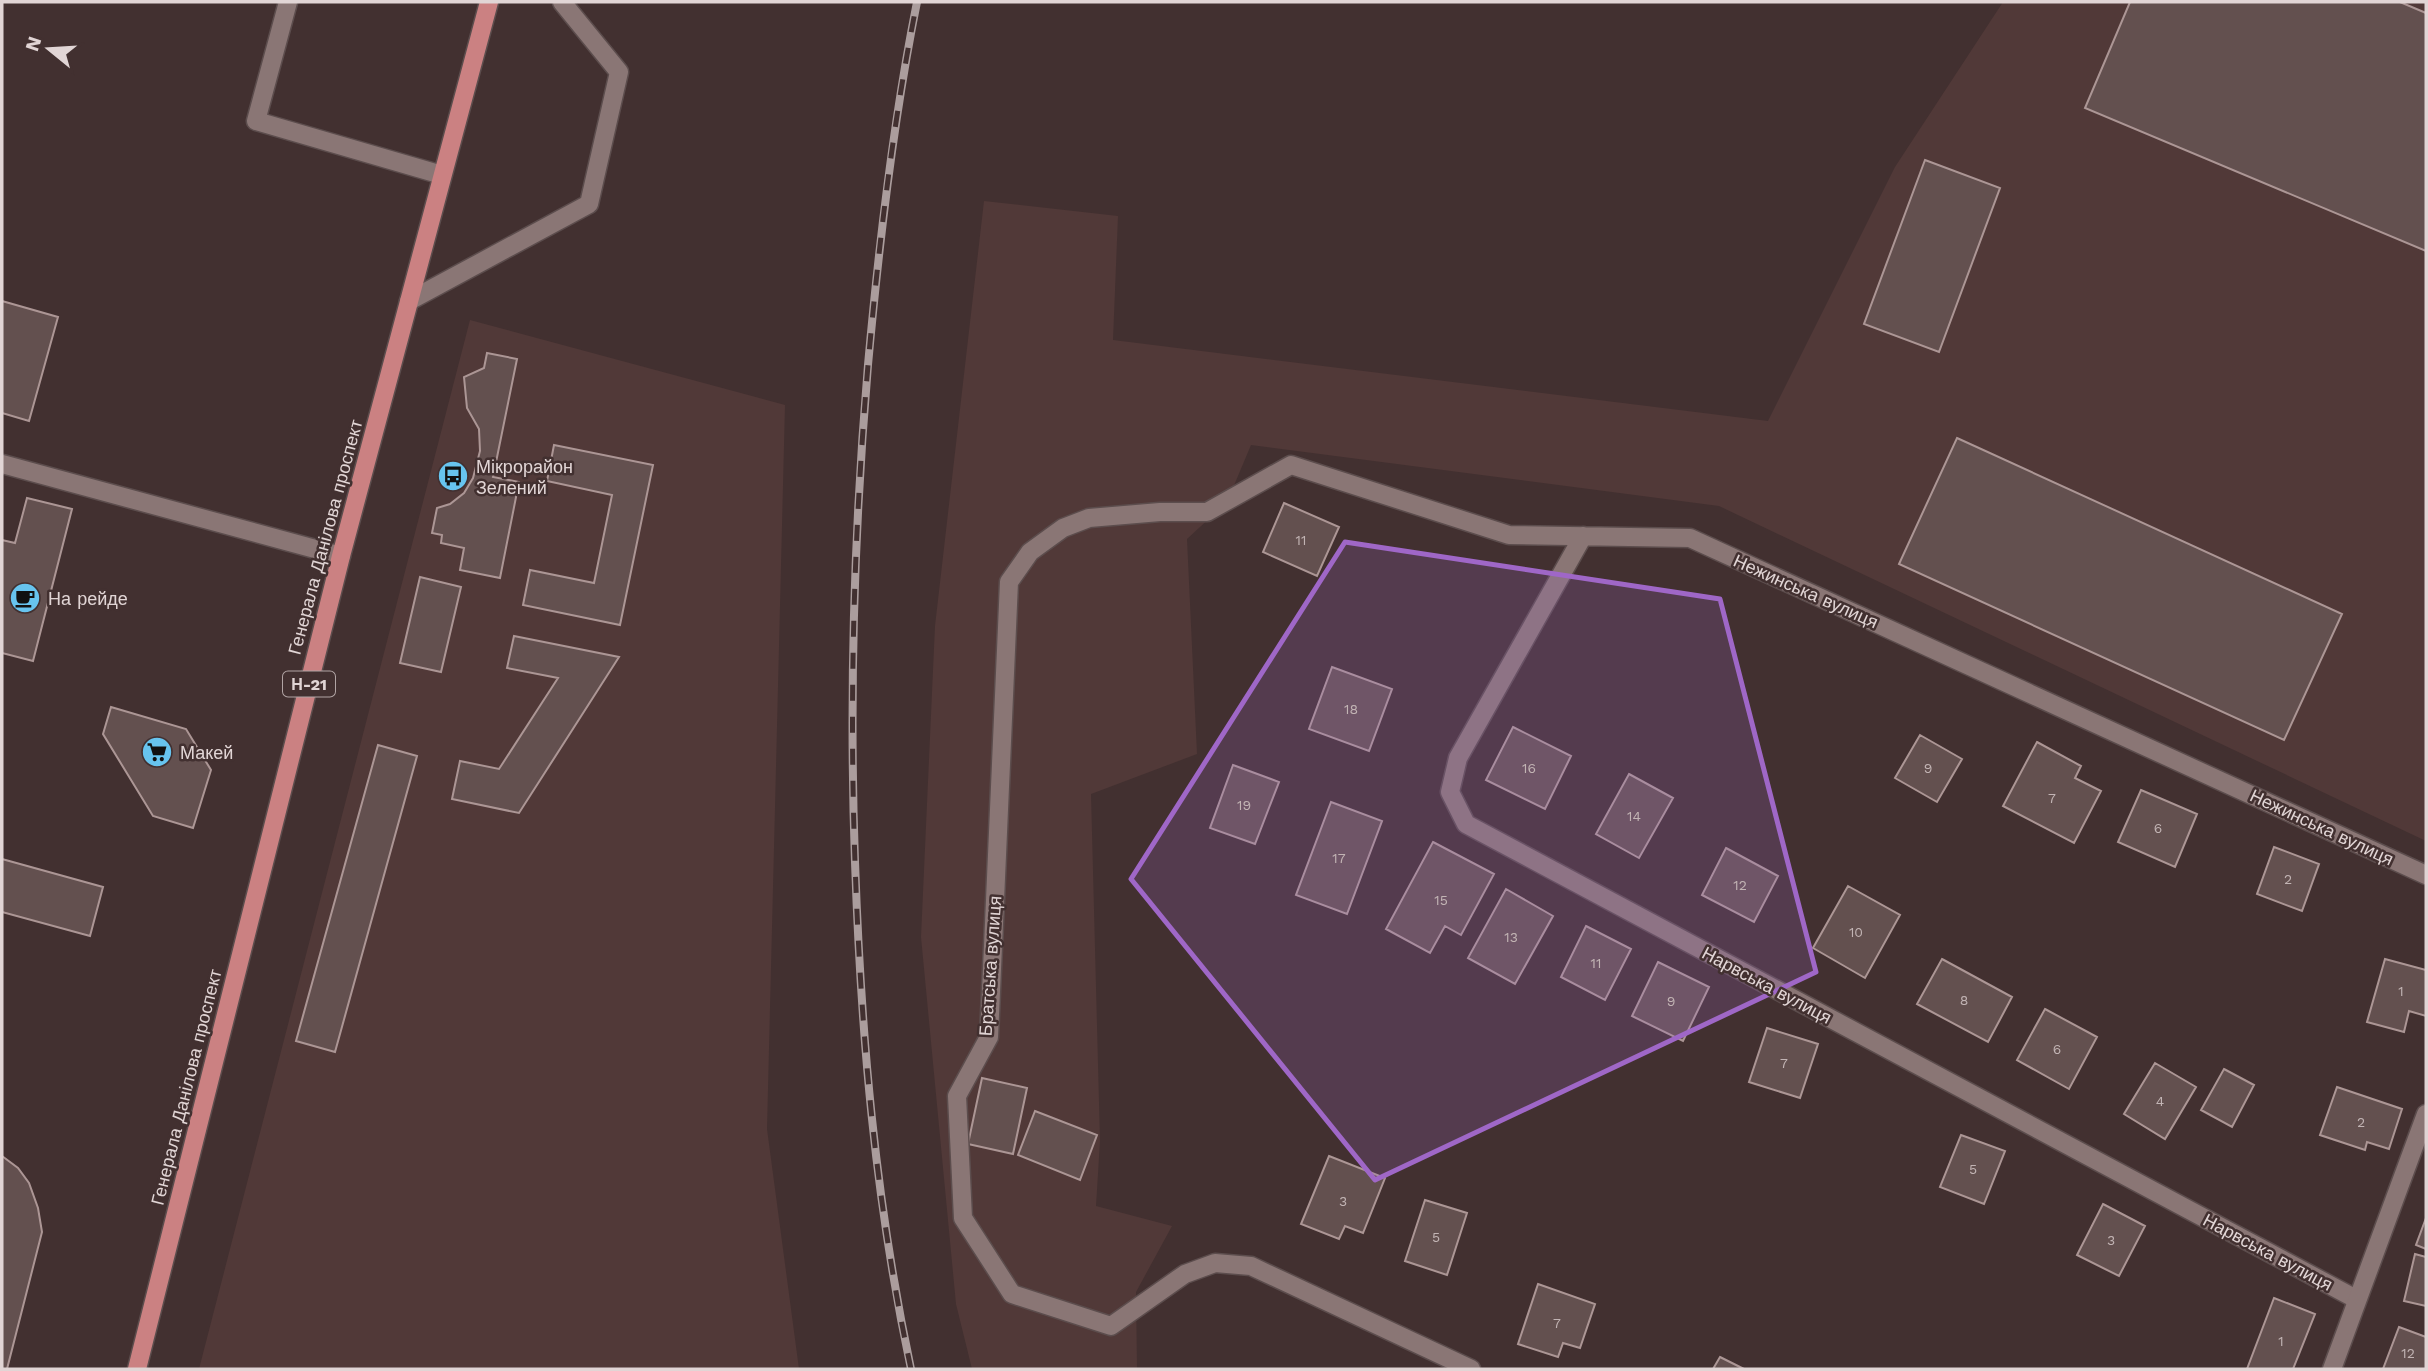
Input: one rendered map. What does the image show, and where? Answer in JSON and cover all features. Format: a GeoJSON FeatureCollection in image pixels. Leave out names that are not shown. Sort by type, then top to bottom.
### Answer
{"type":"FeatureCollection","features":[{"type":"Feature","properties":{"kind":"main road","name":"Генерала Данілова проспект"},"geometry":{"type":"LineString","coordinates":[[137,1369],[341,556],[489,2]]}},
{"type":"Feature","properties":{"kind":"street"},"geometry":{"type":"LineString","coordinates":[[288,2],[256,121],[442,176]]}},
{"type":"Feature","properties":{"kind":"street"},"geometry":{"type":"LineString","coordinates":[[409,301],[589,204],[619,72],[562,2]]}},
{"type":"Feature","properties":{"kind":"street"},"geometry":{"type":"LineString","coordinates":[[2,464],[341,556]]}},
{"type":"Feature","properties":{"kind":"street","name":"Нежинська вулиця"},"geometry":{"type":"LineString","coordinates":[[1160,512],[1207,512],[1291,465],[1509,535],[1690,538],[2426,875]]}},
{"type":"Feature","properties":{"kind":"street","name":"Братська вулиця"},"geometry":{"type":"LineString","coordinates":[[1160,512],[1089,519],[1062,528],[1030,552],[1009,582],[989,1037],[957,1096],[964,1218],[1012,1294],[1111,1326],[1185,1274],[1215,1263],[1251,1266],[1471,1369]]}},
{"type":"Feature","properties":{"kind":"street","name":"Нарвська вулиця"},"geometry":{"type":"LineString","coordinates":[[1583,536],[1458,758],[1450,792],[1465,824],[2356,1299]]}},
{"type":"Feature","properties":{"kind":"street"},"geometry":{"type":"LineString","coordinates":[[2332,1369],[2426,1114]]}},
{"type":"Feature","properties":{"kind":"highlighted area"},"geometry":{"type":"Polygon","coordinates":[[[1345,542],[1720,599],[1816,972],[1375,1180],[1131,879],[1345,542]]]}},
{"type":"Feature","properties":{"kind":"shaded area"},"geometry":{"type":"Polygon","coordinates":[[[2003,2],[2426,2],[2426,841],[1719,506],[1251,445],[1227,502],[1187,539],[1197,754],[1091,794],[1100,1141],[1096,1206],[1172,1226],[1136,1292],[1137,1369],[972,1369],[956,1304],[921,937],[935,626],[984,201],[1118,216],[1113,340],[1768,421],[1895,167],[2003,2]]]}},
{"type":"Feature","properties":{"kind":"shaded area"},"geometry":{"type":"Polygon","coordinates":[[[470,320],[785,405],[767,1129],[799,1369],[199,1369],[470,320]]]}},
{"type":"Feature","properties":{"kind":"building"},"geometry":{"type":"Polygon","coordinates":[[[2130,2],[2400,2],[2426,13],[2426,251],[2085,108],[2130,2]]]}},
{"type":"Feature","properties":{"kind":"building"},"geometry":{"type":"Polygon","coordinates":[[[1925,160],[2000,188],[1939,352],[1864,324],[1925,160]]]}},
{"type":"Feature","properties":{"kind":"building"},"geometry":{"type":"Polygon","coordinates":[[[2,301],[58,317],[29,421],[2,413],[2,301]]]}},
{"type":"Feature","properties":{"kind":"building"},"geometry":{"type":"Polygon","coordinates":[[[487,353],[517,359],[493,477],[519,482],[500,578],[460,570],[464,548],[441,543],[442,535],[432,533],[437,508],[450,504],[464,493],[473,478],[480,451],[479,429],[467,408],[464,377],[484,368],[487,353]]]}},
{"type":"Feature","properties":{"kind":"building"},"geometry":{"type":"Polygon","coordinates":[[[1957,438],[2342,614],[2284,740],[1899,564],[1957,438]]]}},
{"type":"Feature","properties":{"kind":"building"},"geometry":{"type":"Polygon","coordinates":[[[554,445],[653,465],[620,625],[523,605],[530,570],[594,583],[612,495],[547,481],[554,445]]]}},
{"type":"Feature","properties":{"kind":"building","name":"На рейде"},"geometry":{"type":"Polygon","coordinates":[[[27,498],[72,509],[33,661],[2,653],[2,540],[15,543],[27,498]]]}},
{"type":"Feature","properties":{"kind":"building"},"geometry":{"type":"Polygon","coordinates":[[[1284,503],[1339,527],[1317,576],[1263,552],[1284,503]]]}},
{"type":"Feature","properties":{"kind":"building"},"geometry":{"type":"Polygon","coordinates":[[[420,577],[461,587],[441,672],[400,663],[420,577]]]}},
{"type":"Feature","properties":{"kind":"building"},"geometry":{"type":"Polygon","coordinates":[[[514,636],[619,657],[519,813],[452,799],[460,761],[499,769],[558,678],[507,668],[514,636]]]}},
{"type":"Feature","properties":{"kind":"building"},"geometry":{"type":"Polygon","coordinates":[[[1332,667],[1392,689],[1369,751],[1309,729],[1332,667]]]}},
{"type":"Feature","properties":{"kind":"building","name":"Макей"},"geometry":{"type":"Polygon","coordinates":[[[111,707],[186,729],[211,770],[193,828],[153,816],[103,734],[111,707]]]}},
{"type":"Feature","properties":{"kind":"building"},"geometry":{"type":"Polygon","coordinates":[[[1513,727],[1571,756],[1545,809],[1486,780],[1513,727]]]}},
{"type":"Feature","properties":{"kind":"building"},"geometry":{"type":"Polygon","coordinates":[[[1920,735],[1962,759],[1937,802],[1895,778],[1920,735]]]}},
{"type":"Feature","properties":{"kind":"building"},"geometry":{"type":"Polygon","coordinates":[[[2037,742],[2081,766],[2075,778],[2101,791],[2074,843],[2003,806],[2037,742]]]}},
{"type":"Feature","properties":{"kind":"building"},"geometry":{"type":"Polygon","coordinates":[[[378,745],[417,756],[335,1052],[296,1041],[378,745]]]}},
{"type":"Feature","properties":{"kind":"building"},"geometry":{"type":"Polygon","coordinates":[[[1233,765],[1279,782],[1255,844],[1210,828],[1233,765]]]}},
{"type":"Feature","properties":{"kind":"building"},"geometry":{"type":"Polygon","coordinates":[[[1629,774],[1673,798],[1639,858],[1596,834],[1629,774]]]}},
{"type":"Feature","properties":{"kind":"building"},"geometry":{"type":"Polygon","coordinates":[[[2141,790],[2197,814],[2175,867],[2118,842],[2141,790]]]}},
{"type":"Feature","properties":{"kind":"building"},"geometry":{"type":"Polygon","coordinates":[[[1331,802],[1382,821],[1347,914],[1296,895],[1331,802]]]}},
{"type":"Feature","properties":{"kind":"building"},"geometry":{"type":"Polygon","coordinates":[[[1433,842],[1494,874],[1461,935],[1445,926],[1430,953],[1386,929],[1433,842]]]}},
{"type":"Feature","properties":{"kind":"building"},"geometry":{"type":"Polygon","coordinates":[[[2274,847],[2319,864],[2302,911],[2257,894],[2274,847]]]}},
{"type":"Feature","properties":{"kind":"building"},"geometry":{"type":"Polygon","coordinates":[[[1726,848],[1778,876],[1754,922],[1702,895],[1726,848]]]}},
{"type":"Feature","properties":{"kind":"building"},"geometry":{"type":"Polygon","coordinates":[[[2,859],[103,887],[90,936],[2,912],[2,859]]]}},
{"type":"Feature","properties":{"kind":"building"},"geometry":{"type":"Polygon","coordinates":[[[1848,886],[1900,915],[1865,978],[1813,948],[1848,886]]]}},
{"type":"Feature","properties":{"kind":"building"},"geometry":{"type":"Polygon","coordinates":[[[1506,889],[1553,916],[1515,984],[1468,958],[1506,889]]]}},
{"type":"Feature","properties":{"kind":"building"},"geometry":{"type":"Polygon","coordinates":[[[1586,926],[1631,949],[1605,1000],[1561,977],[1586,926]]]}},
{"type":"Feature","properties":{"kind":"building"},"geometry":{"type":"Polygon","coordinates":[[[1942,959],[2012,997],[1988,1042],[1917,1004],[1942,959]]]}},
{"type":"Feature","properties":{"kind":"building"},"geometry":{"type":"Polygon","coordinates":[[[2385,959],[2426,970],[2426,1016],[2409,1011],[2404,1032],[2367,1022],[2385,959]]]}},
{"type":"Feature","properties":{"kind":"building"},"geometry":{"type":"Polygon","coordinates":[[[1658,962],[1709,987],[1683,1041],[1632,1016],[1658,962]]]}},
{"type":"Feature","properties":{"kind":"building"},"geometry":{"type":"Polygon","coordinates":[[[2045,1009],[2097,1037],[2069,1089],[2017,1060],[2045,1009]]]}},
{"type":"Feature","properties":{"kind":"building"},"geometry":{"type":"Polygon","coordinates":[[[1767,1028],[1818,1044],[1800,1098],[1749,1082],[1767,1028]]]}},
{"type":"Feature","properties":{"kind":"building"},"geometry":{"type":"Polygon","coordinates":[[[2155,1063],[2196,1087],[2165,1139],[2124,1114],[2155,1063]]]}},
{"type":"Feature","properties":{"kind":"building"},"geometry":{"type":"Polygon","coordinates":[[[2224,1069],[2254,1085],[2232,1127],[2201,1110],[2224,1069]]]}},
{"type":"Feature","properties":{"kind":"building"},"geometry":{"type":"Polygon","coordinates":[[[982,1078],[1027,1088],[1013,1154],[968,1144],[982,1078]]]}},
{"type":"Feature","properties":{"kind":"building"},"geometry":{"type":"Polygon","coordinates":[[[2337,1087],[2402,1109],[2389,1149],[2367,1142],[2365,1150],[2320,1135],[2337,1087]]]}},
{"type":"Feature","properties":{"kind":"building"},"geometry":{"type":"Polygon","coordinates":[[[1035,1111],[1097,1135],[1080,1180],[1018,1155],[1035,1111]]]}},
{"type":"Feature","properties":{"kind":"building"},"geometry":{"type":"Polygon","coordinates":[[[1961,1135],[2005,1151],[1984,1204],[1940,1187],[1961,1135]]]}},
{"type":"Feature","properties":{"kind":"building"},"geometry":{"type":"Polygon","coordinates":[[[2,1156],[18,1168],[29,1183],[38,1208],[42,1232],[7,1369],[2,1369],[2,1156]]]}},
{"type":"Feature","properties":{"kind":"building"},"geometry":{"type":"Polygon","coordinates":[[[1329,1156],[1385,1178],[1363,1233],[1345,1226],[1339,1239],[1301,1224],[1329,1156]]]}},
{"type":"Feature","properties":{"kind":"building"},"geometry":{"type":"Polygon","coordinates":[[[1425,1200],[1467,1213],[1447,1275],[1405,1261],[1425,1200]]]}},
{"type":"Feature","properties":{"kind":"building"},"geometry":{"type":"Polygon","coordinates":[[[2103,1204],[2145,1226],[2119,1276],[2077,1255],[2103,1204]]]}},
{"type":"Feature","properties":{"kind":"building"},"geometry":{"type":"Polygon","coordinates":[[[2426,1218],[2426,1249],[2416,1245],[2426,1218]]]}},
{"type":"Feature","properties":{"kind":"building"},"geometry":{"type":"Polygon","coordinates":[[[2415,1254],[2426,1257],[2426,1306],[2404,1301],[2415,1254]]]}},
{"type":"Feature","properties":{"kind":"building"},"geometry":{"type":"Polygon","coordinates":[[[1538,1284],[1595,1304],[1580,1348],[1563,1343],[1558,1357],[1518,1344],[1538,1284]]]}},
{"type":"Feature","properties":{"kind":"building"},"geometry":{"type":"Polygon","coordinates":[[[2274,1298],[2315,1314],[2293,1369],[2247,1369],[2274,1298]]]}},
{"type":"Feature","properties":{"kind":"building"},"geometry":{"type":"Polygon","coordinates":[[[2399,1327],[2426,1337],[2426,1369],[2383,1369],[2399,1327]]]}},
{"type":"Feature","properties":{"kind":"building"},"geometry":{"type":"Polygon","coordinates":[[[1720,1357],[1744,1369],[1713,1369],[1720,1357]]]}},
{"type":"Feature","properties":{"kind":"railway"},"geometry":{"type":"LineString","coordinates":[[911,1369],[879,1180],[866,1053],[855,862],[853,675],[859,489],[872,319],[894,137],[917,2]]}},
{"type":"Feature","properties":{"kind":"place","name":"Мікрорайон Зелений"},"geometry":{"type":"Point","coordinates":[453,476]}},
{"type":"Feature","properties":{"kind":"place","name":"На рейде"},"geometry":{"type":"Point","coordinates":[25,598]}},
{"type":"Feature","properties":{"kind":"place","name":"Макей"},"geometry":{"type":"Point","coordinates":[157,752]}}]}
